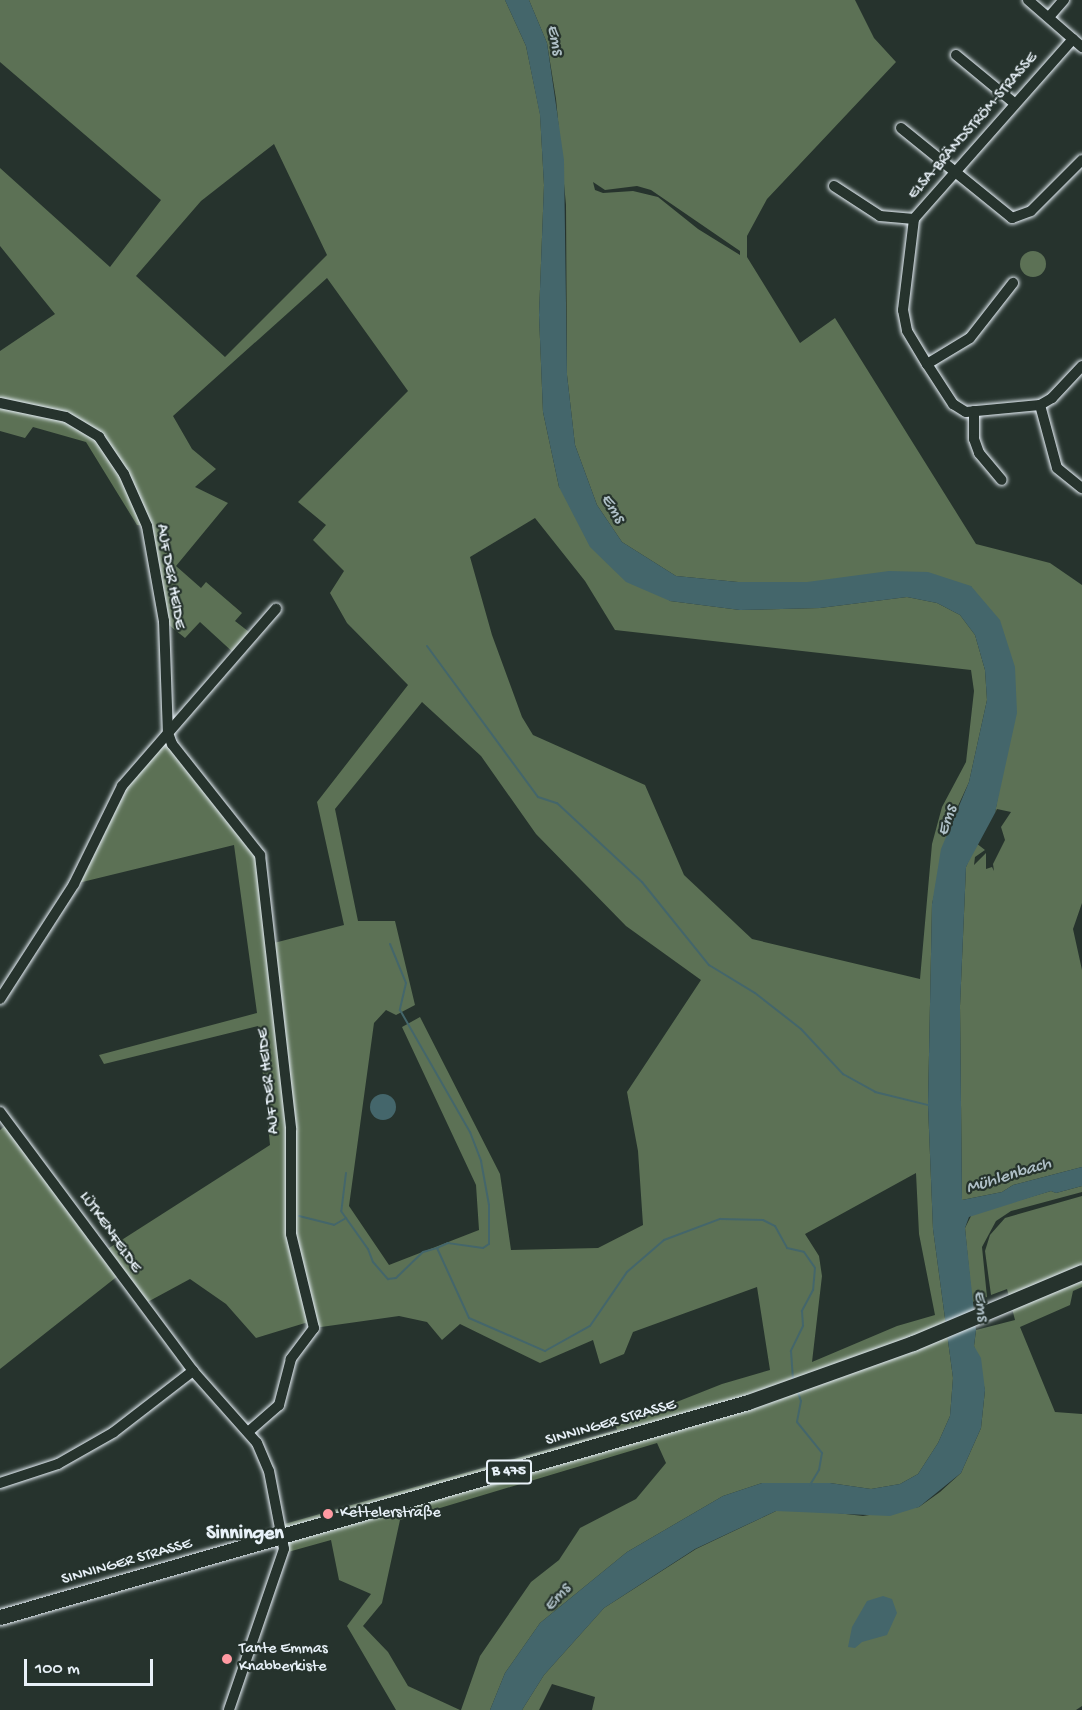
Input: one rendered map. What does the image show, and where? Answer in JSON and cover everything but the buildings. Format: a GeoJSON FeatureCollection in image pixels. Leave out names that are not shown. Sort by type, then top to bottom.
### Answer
{"type":"FeatureCollection","features":[{"type":"Feature","properties":{"kind":"main road","name":"SINNINGER STRASSE"},"geometry":{"type":"LineString","coordinates":[[0,1617],[776,1393],[1022,1299],[1082,1272]]}},
{"type":"Feature","properties":{"kind":"street"},"geometry":{"type":"LineString","coordinates":[[1028,0],[1082,47]]}},
{"type":"Feature","properties":{"kind":"street"},"geometry":{"type":"LineString","coordinates":[[1049,17],[1064,0]]}},
{"type":"Feature","properties":{"kind":"street","name":"ELSA-BRÄNDSTRÖM-STRASSE"},"geometry":{"type":"LineString","coordinates":[[974,411],[966,412],[953,404],[903,321],[914,219],[1013,102],[1073,39]]}},
{"type":"Feature","properties":{"kind":"street"},"geometry":{"type":"LineString","coordinates":[[956,55],[1013,102]]}},
{"type":"Feature","properties":{"kind":"street"},"geometry":{"type":"LineString","coordinates":[[901,128],[1004,214],[1019,218],[1082,160]]}},
{"type":"Feature","properties":{"kind":"street"},"geometry":{"type":"LineString","coordinates":[[834,186],[880,216],[914,219]]}},
{"type":"Feature","properties":{"kind":"street"},"geometry":{"type":"LineString","coordinates":[[927,364],[970,338],[1013,283]]}},
{"type":"Feature","properties":{"kind":"street"},"geometry":{"type":"LineString","coordinates":[[1002,480],[980,453],[974,439],[974,411],[1040,405],[1052,399],[1082,366]]}},
{"type":"Feature","properties":{"kind":"street","name":"AUF DER HEIDE"},"geometry":{"type":"LineString","coordinates":[[0,403],[66,417],[99,436],[124,474],[147,526],[164,621],[168,733],[172,744],[260,855],[291,1129],[291,1234],[314,1328],[291,1359],[279,1405],[248,1432]]}},
{"type":"Feature","properties":{"kind":"street"},"geometry":{"type":"LineString","coordinates":[[1040,405],[1057,468],[1082,488]]}},
{"type":"Feature","properties":{"kind":"street"},"geometry":{"type":"LineString","coordinates":[[0,999],[74,884],[123,786],[276,609]]}},
{"type":"Feature","properties":{"kind":"street","name":"LÜTKENFELDE"},"geometry":{"type":"LineString","coordinates":[[0,1112],[193,1371],[248,1432],[269,1471],[283,1537]]}},
{"type":"Feature","properties":{"kind":"street"},"geometry":{"type":"LineString","coordinates":[[0,1483],[58,1464],[114,1432],[193,1371]]}},
{"type":"Feature","properties":{"kind":"street"},"geometry":{"type":"LineString","coordinates":[[229,1710],[284,1549],[283,1537]]}},
{"type":"Feature","properties":{"kind":"green space"},"geometry":{"type":"Polygon","coordinates":[[[0,0],[505,0],[526,46],[540,114],[544,185],[539,315],[543,412],[559,487],[670,601],[740,610],[820,608],[907,597],[937,603],[960,615],[975,635],[985,670],[987,700],[969,782],[953,817],[932,904],[928,1105],[933,1229],[953,1378],[950,1416],[938,1443],[918,1474],[900,1484],[871,1489],[830,1483],[762,1483],[723,1496],[627,1552],[540,1623],[505,1673],[490,1710],[461,1710],[480,1656],[531,1582],[559,1560],[580,1528],[636,1499],[666,1463],[657,1443],[400,1520],[382,1603],[363,1626],[388,1652],[408,1686],[460,1710],[396,1710],[347,1626],[371,1594],[339,1580],[331,1540],[288,1552],[281,1525],[617,1430],[616,1426],[722,1384],[770,1370],[757,1287],[633,1332],[624,1354],[600,1364],[593,1340],[540,1363],[460,1324],[442,1340],[427,1322],[399,1316],[314,1328],[305,1323],[256,1338],[226,1304],[190,1279],[142,1305],[119,1275],[0,1369],[0,1130],[8,1123],[106,1250],[270,1145],[258,1026],[104,1064],[99,1055],[257,1013],[234,845],[74,884],[122,786],[168,733],[260,855],[270,944],[344,925],[317,802],[408,685],[347,623],[330,593],[344,571],[313,540],[326,525],[298,502],[408,391],[327,278],[173,416],[192,449],[216,469],[195,487],[228,503],[176,566],[201,588],[206,582],[242,613],[235,621],[253,635],[236,655],[200,622],[185,638],[164,621],[147,526],[137,525],[86,442],[33,427],[25,438],[0,431],[0,351],[55,314],[0,246],[0,168],[110,267],[161,200],[0,62],[0,0]],[[274,144],[201,201],[136,276],[225,357],[327,255],[274,144]],[[535,518],[470,557],[492,635],[522,717],[533,735],[645,785],[684,875],[752,939],[920,979],[932,844],[942,807],[966,762],[974,691],[971,670],[615,630],[585,581],[535,518]],[[422,702],[335,809],[358,921],[395,921],[415,1005],[396,1015],[386,1010],[374,1023],[349,1206],[389,1265],[479,1230],[476,1185],[402,1027],[420,1017],[500,1174],[511,1250],[598,1248],[643,1225],[638,1151],[627,1092],[701,980],[626,926],[536,834],[481,756],[422,702]],[[916,1173],[805,1234],[819,1256],[822,1276],[812,1362],[897,1326],[935,1315],[919,1234],[916,1173]]]}},
{"type":"Feature","properties":{"kind":"green space"},"geometry":{"type":"Polygon","coordinates":[[[529,0],[855,0],[874,38],[896,62],[767,199],[747,236],[747,257],[800,343],[835,318],[976,544],[1050,563],[1082,585],[1082,903],[1073,929],[1082,970],[1082,1167],[1013,1185],[1002,1192],[962,1200],[960,1006],[966,867],[976,843],[985,850],[975,857],[974,865],[986,853],[986,869],[992,867],[994,871],[993,864],[1005,840],[1001,827],[1011,812],[997,809],[995,813],[1003,768],[971,586],[738,582],[676,576],[622,542],[597,505],[575,445],[567,375],[566,205],[556,99],[547,43],[529,0]],[[593,182],[595,190],[603,193],[633,191],[658,197],[698,229],[740,255],[740,251],[651,190],[637,186],[605,190],[593,182]]]}},
{"type":"Feature","properties":{"kind":"green space"},"geometry":{"type":"Polygon","coordinates":[[[1033,251],[1042,255],[1046,264],[1042,273],[1033,277],[1024,273],[1020,264],[1024,255],[1033,251]]]}},
{"type":"Feature","properties":{"kind":"green space"},"geometry":{"type":"Polygon","coordinates":[[[1082,1186],[1082,1192],[1011,1211],[996,1221],[982,1247],[987,1297],[972,1302],[965,1228],[972,1214],[1051,1191],[1056,1193],[1082,1186]]]}},
{"type":"Feature","properties":{"kind":"green space"},"geometry":{"type":"Polygon","coordinates":[[[1082,1196],[1082,1287],[1073,1291],[1070,1305],[1020,1327],[1055,1412],[1082,1414],[1082,1706],[1076,1710],[592,1710],[595,1697],[552,1684],[539,1710],[522,1710],[544,1675],[604,1608],[696,1549],[776,1511],[820,1511],[863,1516],[919,1507],[961,1473],[981,1428],[985,1390],[974,1346],[976,1330],[1015,1320],[1007,1289],[991,1295],[985,1251],[990,1235],[1005,1218],[1082,1196]]]}},
{"type":"Feature","properties":{"kind":"water"},"geometry":{"type":"Polygon","coordinates":[[[505,0],[529,0],[547,43],[564,160],[567,375],[575,445],[597,505],[622,542],[676,576],[738,582],[807,582],[889,571],[928,572],[971,586],[1000,620],[1015,667],[1017,713],[995,813],[966,867],[960,1006],[962,1200],[1002,1192],[1013,1185],[1082,1167],[1082,1186],[1056,1193],[1051,1191],[969,1217],[965,1228],[976,1330],[974,1346],[981,1358],[985,1390],[981,1428],[961,1473],[919,1507],[890,1516],[776,1511],[695,1549],[604,1608],[544,1675],[522,1710],[490,1710],[505,1673],[540,1623],[627,1552],[723,1496],[762,1483],[830,1483],[871,1489],[900,1484],[918,1474],[938,1443],[950,1416],[953,1378],[933,1229],[928,1105],[932,904],[941,849],[969,782],[987,700],[985,670],[975,635],[960,615],[937,603],[907,597],[820,608],[740,610],[670,601],[626,582],[590,547],[559,487],[543,412],[539,315],[544,185],[540,115],[526,46],[505,0]]]}},
{"type":"Feature","properties":{"kind":"water"},"geometry":{"type":"Polygon","coordinates":[[[383,1094],[392,1098],[396,1107],[392,1116],[383,1120],[374,1116],[370,1107],[374,1098],[383,1094]]]}},
{"type":"Feature","properties":{"kind":"water"},"geometry":{"type":"Polygon","coordinates":[[[883,1596],[892,1599],[897,1613],[887,1635],[862,1642],[855,1648],[848,1647],[852,1627],[867,1601],[883,1596]]]}},
{"type":"Feature","properties":{"kind":"waterway"},"geometry":{"type":"LineString","coordinates":[[427,646],[538,797],[557,803],[642,882],[709,965],[755,993],[801,1029],[843,1074],[875,1092],[928,1105]]}},
{"type":"Feature","properties":{"kind":"waterway"},"geometry":{"type":"LineString","coordinates":[[390,944],[406,983],[400,1010],[470,1132],[481,1161],[489,1205],[489,1244],[483,1248],[448,1243],[437,1248],[469,1318],[545,1351],[590,1326],[627,1272],[664,1240],[720,1219],[763,1220],[775,1226],[787,1248],[804,1252],[815,1268],[813,1290],[802,1311],[803,1326],[791,1351],[793,1379]]}},
{"type":"Feature","properties":{"kind":"waterway"},"geometry":{"type":"LineString","coordinates":[[346,1173],[341,1211],[368,1249],[373,1262],[388,1279],[396,1278],[423,1252],[437,1248]]}},
{"type":"Feature","properties":{"kind":"waterway"},"geometry":{"type":"LineString","coordinates":[[299,1216],[334,1225],[346,1218]]}},
{"type":"Feature","properties":{"kind":"waterway"},"geometry":{"type":"LineString","coordinates":[[797,1389],[801,1401],[797,1422],[822,1453],[819,1470],[810,1485]]}},
{"type":"Feature","properties":{"kind":"place","name":"Kettelerstraße"},"geometry":{"type":"Point","coordinates":[328,1514]}},
{"type":"Feature","properties":{"kind":"place","name":"Tante Emmas Knabberkiste"},"geometry":{"type":"Point","coordinates":[227,1659]}},
{"type":"Feature","properties":{"kind":"district","name":"Sinningen"},"geometry":{"type":"Point","coordinates":[245,1534]}},
{"type":"Feature","properties":{"kind":"water label","name":"Ems"},"geometry":{"type":"Point","coordinates":[554,40]}},
{"type":"Feature","properties":{"kind":"water label","name":"Ems"},"geometry":{"type":"Point","coordinates":[612,509]}},
{"type":"Feature","properties":{"kind":"water label","name":"Ems"},"geometry":{"type":"Point","coordinates":[948,821]}},
{"type":"Feature","properties":{"kind":"water label","name":"Mühlenbach"},"geometry":{"type":"Point","coordinates":[1009,1177]}},
{"type":"Feature","properties":{"kind":"water label","name":"Ems"},"geometry":{"type":"Point","coordinates":[980,1306]}},
{"type":"Feature","properties":{"kind":"water label","name":"Ems"},"geometry":{"type":"Point","coordinates":[558,1598]}}]}
